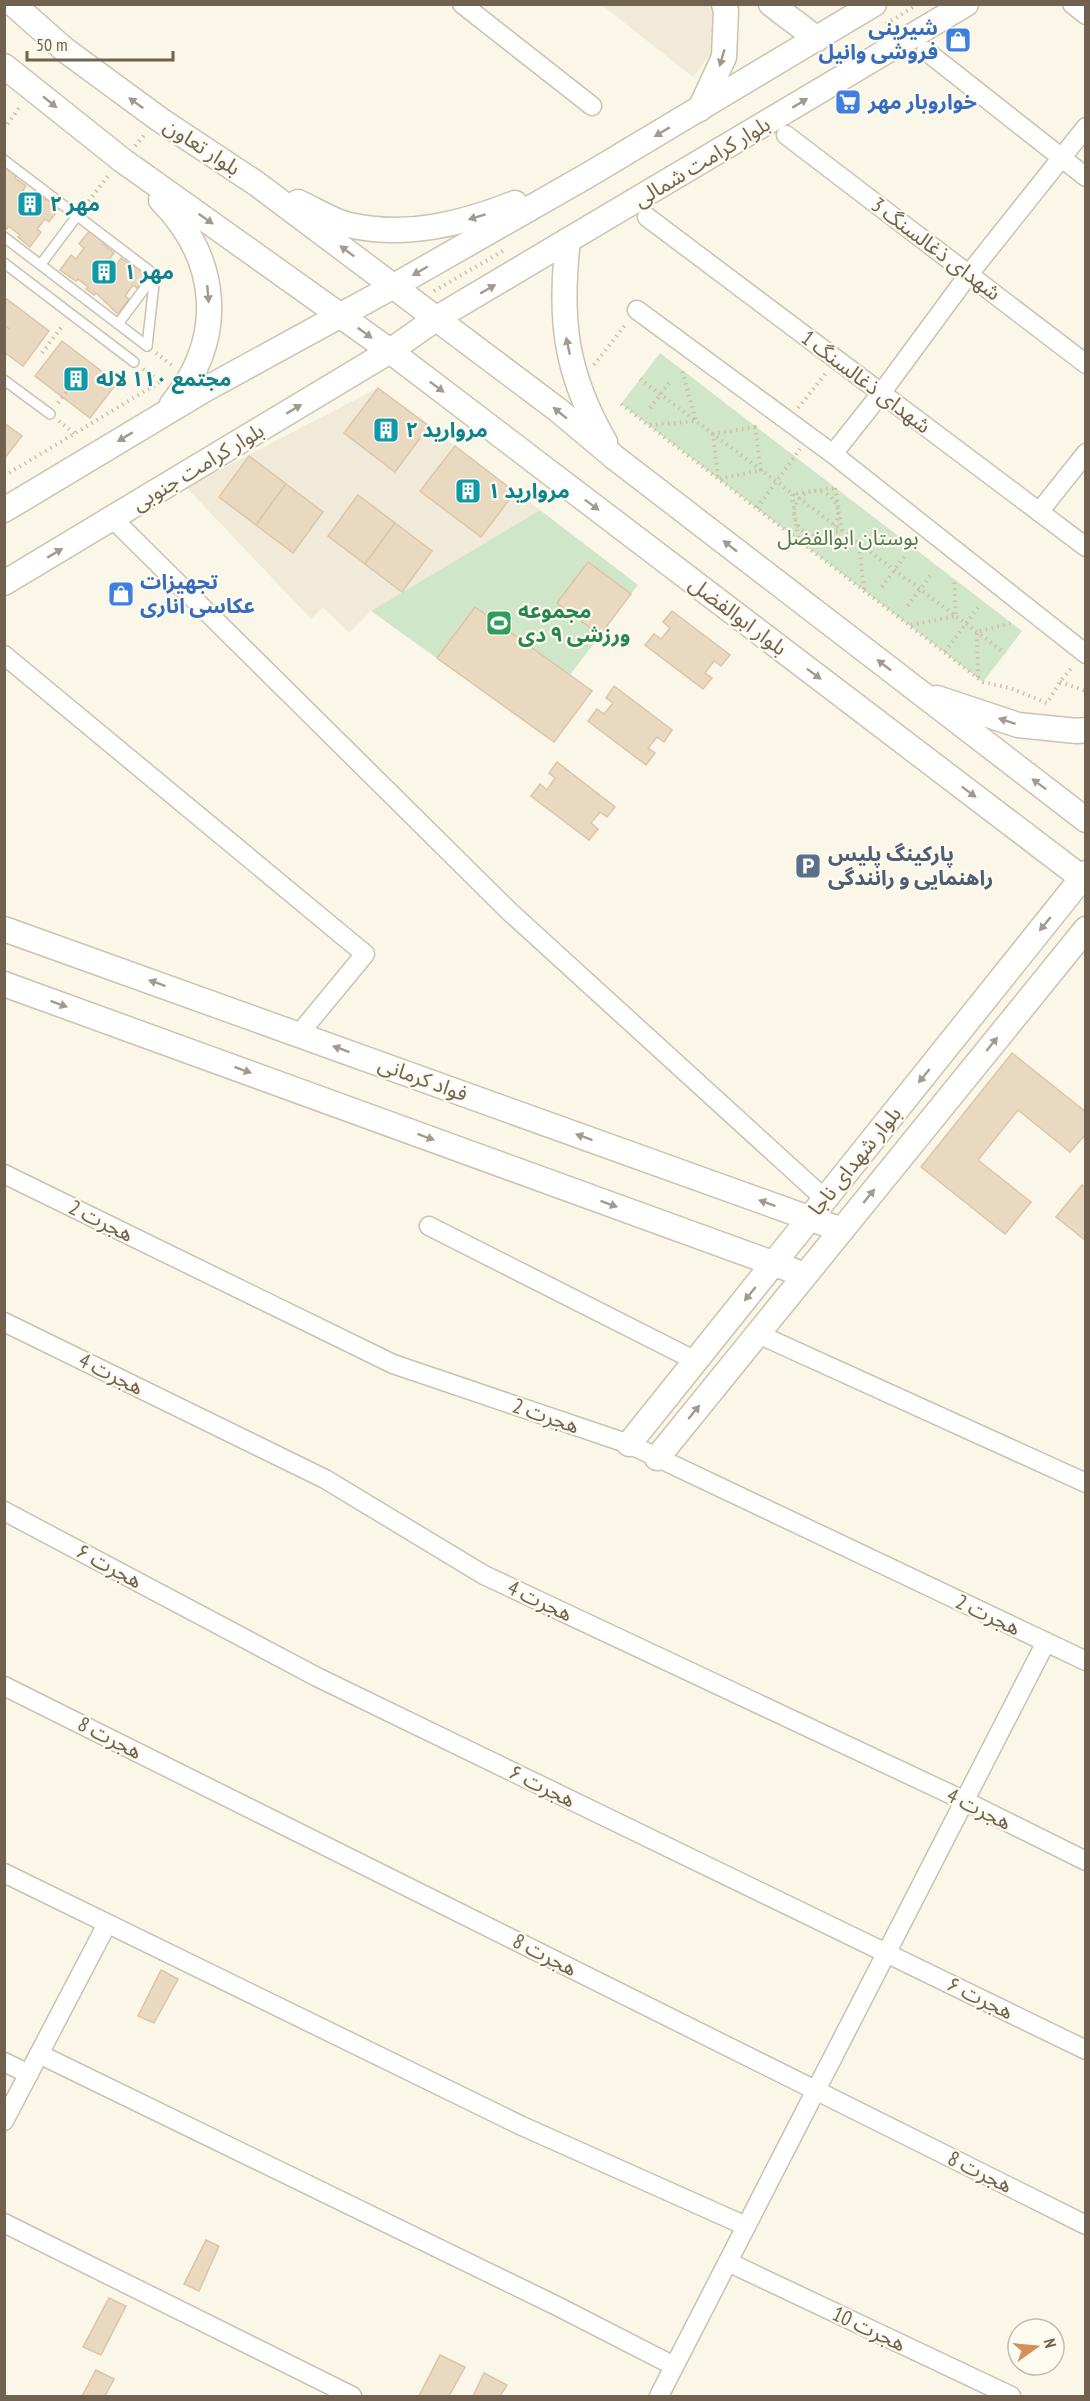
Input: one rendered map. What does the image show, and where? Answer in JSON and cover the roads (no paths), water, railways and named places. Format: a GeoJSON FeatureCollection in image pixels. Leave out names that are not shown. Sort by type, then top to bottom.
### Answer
{"type":"FeatureCollection","features":[{"type":"Feature","properties":{"kind":"street","name":"بلوار تعاون"},"geometry":{"type":"LineString","coordinates":[[13,4],[84,64],[159,119],[257,184],[437,318]]}},
{"type":"Feature","properties":{"kind":"street"},"geometry":{"type":"LineString","coordinates":[[462,4],[592,106]]}},
{"type":"Feature","properties":{"kind":"street"},"geometry":{"type":"LineString","coordinates":[[700,109],[724,57],[726,11],[724,4]]}},
{"type":"Feature","properties":{"kind":"street"},"geometry":{"type":"LineString","coordinates":[[4,510],[163,414],[590,174],[874,4]]}},
{"type":"Feature","properties":{"kind":"street","name":"بلوار کرامت شمالی"},"geometry":{"type":"LineString","coordinates":[[437,318],[966,4]]}},
{"type":"Feature","properties":{"kind":"street"},"geometry":{"type":"LineString","coordinates":[[1072,4],[1086,15]]}},
{"type":"Feature","properties":{"kind":"street"},"geometry":{"type":"LineString","coordinates":[[778,6],[817,39]]}},
{"type":"Feature","properties":{"kind":"street"},"geometry":{"type":"LineString","coordinates":[[926,51],[1086,177]]}},
{"type":"Feature","properties":{"kind":"street"},"geometry":{"type":"LineString","coordinates":[[4,66],[122,160],[340,314]]}},
{"type":"Feature","properties":{"kind":"street"},"geometry":{"type":"LineString","coordinates":[[833,454],[969,274],[1086,127]]}},
{"type":"Feature","properties":{"kind":"street","name":"شهدای ذغالسنگ 3"},"geometry":{"type":"LineString","coordinates":[[786,135],[1086,364]]}},
{"type":"Feature","properties":{"kind":"street"},"geometry":{"type":"LineString","coordinates":[[122,160],[185,227],[199,255],[208,288],[208,327],[198,363],[178,396],[163,414]]}},
{"type":"Feature","properties":{"kind":"street"},"geometry":{"type":"LineString","coordinates":[[257,184],[347,224],[391,230],[436,228],[479,217],[590,174]]}},
{"type":"Feature","properties":{"kind":"street","name":"شهدای ذغالسنگ 1"},"geometry":{"type":"LineString","coordinates":[[647,217],[1086,547]]}},
{"type":"Feature","properties":{"kind":"street"},"geometry":{"type":"LineString","coordinates":[[568,240],[563,285],[565,331],[578,385],[591,418],[614,457]]}},
{"type":"Feature","properties":{"kind":"street"},"geometry":{"type":"LineString","coordinates":[[637,310],[833,454],[1080,659]]}},
{"type":"Feature","properties":{"kind":"street","name":"بلوار ابوالفضل"},"geometry":{"type":"LineString","coordinates":[[340,314],[1084,877]]}},
{"type":"Feature","properties":{"kind":"street"},"geometry":{"type":"LineString","coordinates":[[437,318],[558,410],[614,457],[1086,819]]}},
{"type":"Feature","properties":{"kind":"street","name":"بلوار کرامت جنوبی"},"geometry":{"type":"LineString","coordinates":[[4,583],[390,351],[437,318]]}},
{"type":"Feature","properties":{"kind":"street"},"geometry":{"type":"LineString","coordinates":[[1039,512],[1086,453]]}},
{"type":"Feature","properties":{"kind":"street"},"geometry":{"type":"LineString","coordinates":[[112,518],[510,912],[825,1199]]}},
{"type":"Feature","properties":{"kind":"street"},"geometry":{"type":"LineString","coordinates":[[4,655],[365,954],[299,1034]]}},
{"type":"Feature","properties":{"kind":"street"},"geometry":{"type":"LineString","coordinates":[[919,692],[1018,725],[1086,730]]}},
{"type":"Feature","properties":{"kind":"street","name":"بلوار شهدای ناجا"},"geometry":{"type":"LineString","coordinates":[[629,1444],[1084,877]]}},
{"type":"Feature","properties":{"kind":"street","name":"فواد کرمانی"},"geometry":{"type":"LineString","coordinates":[[4,928],[842,1230]]}},
{"type":"Feature","properties":{"kind":"street","name":"بلوار شهدای ناجا"},"geometry":{"type":"LineString","coordinates":[[657,1458],[1086,930]]}},
{"type":"Feature","properties":{"kind":"street"},"geometry":{"type":"LineString","coordinates":[[4,984],[805,1275]]}},
{"type":"Feature","properties":{"kind":"street","name":"هجرت 2"},"geometry":{"type":"LineString","coordinates":[[4,1174],[393,1364],[629,1444],[1086,1661]]}},
{"type":"Feature","properties":{"kind":"street"},"geometry":{"type":"LineString","coordinates":[[429,1226],[696,1361]]}},
{"type":"Feature","properties":{"kind":"street","name":"هجرت 4"},"geometry":{"type":"LineString","coordinates":[[4,1322],[325,1479],[484,1575],[965,1801],[1086,1861]]}},
{"type":"Feature","properties":{"kind":"street"},"geometry":{"type":"LineString","coordinates":[[758,1334],[1086,1483]]}},
{"type":"Feature","properties":{"kind":"street","name":"هجرت ۶"},"geometry":{"type":"LineString","coordinates":[[4,1511],[317,1677],[1086,2050]]}},
{"type":"Feature","properties":{"kind":"street"},"geometry":{"type":"LineString","coordinates":[[660,2396],[1046,1642]]}},
{"type":"Feature","properties":{"kind":"street","name":"هجرت 8"},"geometry":{"type":"LineString","coordinates":[[4,1686],[1086,2224]]}},
{"type":"Feature","properties":{"kind":"street"},"geometry":{"type":"LineString","coordinates":[[4,1873],[522,2126],[746,2226]]}},
{"type":"Feature","properties":{"kind":"street"},"geometry":{"type":"LineString","coordinates":[[4,2121],[107,1924]]}},
{"type":"Feature","properties":{"kind":"street"},"geometry":{"type":"LineString","coordinates":[[39,2054],[557,2306],[674,2366]]}},
{"type":"Feature","properties":{"kind":"street"},"geometry":{"type":"LineString","coordinates":[[4,2062],[29,2074]]}},
{"type":"Feature","properties":{"kind":"street"},"geometry":{"type":"LineString","coordinates":[[4,2223],[352,2397]]}},
{"type":"Feature","properties":{"kind":"street","name":"هجرت 10"},"geometry":{"type":"LineString","coordinates":[[728,2262],[1011,2397]]}},
{"type":"Feature","properties":{"kind":"lane"},"geometry":{"type":"LineString","coordinates":[[4,160],[155,275]]}},
{"type":"Feature","properties":{"kind":"lane"},"geometry":{"type":"LineString","coordinates":[[40,264],[77,216]]}},
{"type":"Feature","properties":{"kind":"lane"},"geometry":{"type":"LineString","coordinates":[[4,237],[147,346],[155,275]]}},
{"type":"Feature","properties":{"kind":"lane"},"geometry":{"type":"LineString","coordinates":[[4,263],[134,362]]}},
{"type":"Feature","properties":{"kind":"lane"},"geometry":{"type":"LineString","coordinates":[[118,324],[155,275]]}},
{"type":"Feature","properties":{"kind":"lane"},"geometry":{"type":"LineString","coordinates":[[4,380],[50,414]]}},
{"type":"Feature","properties":{"kind":"place","name":"شیرینی فروشی وانیل"},"geometry":{"type":"Point","coordinates":[958,40]}},
{"type":"Feature","properties":{"kind":"place","name":"خواروبار مهر"},"geometry":{"type":"Point","coordinates":[848,102]}},
{"type":"Feature","properties":{"kind":"place","name":"مهر ۲"},"geometry":{"type":"Point","coordinates":[30,204]}},
{"type":"Feature","properties":{"kind":"place","name":"مهر ۱"},"geometry":{"type":"Point","coordinates":[104,272]}},
{"type":"Feature","properties":{"kind":"place","name":"مجتمع ۱۱۰ لاله"},"geometry":{"type":"Point","coordinates":[76,379]}},
{"type":"Feature","properties":{"kind":"place","name":"مروارید ۲"},"geometry":{"type":"Point","coordinates":[386,430]}},
{"type":"Feature","properties":{"kind":"place","name":"مروارید ۱"},"geometry":{"type":"Point","coordinates":[468,491]}},
{"type":"Feature","properties":{"kind":"place","name":"تجهیزات عکاسی اناری"},"geometry":{"type":"Point","coordinates":[121,594]}},
{"type":"Feature","properties":{"kind":"place","name":"مجموعه ورزشی ۹ دی"},"geometry":{"type":"Point","coordinates":[499,623]}},
{"type":"Feature","properties":{"kind":"place","name":"پارکینگ پلیس راهنمایی و رانندگی"},"geometry":{"type":"Point","coordinates":[808,866]}},
{"type":"Feature","properties":{"kind":"park label","name":"بوستان ابوالفضل"},"geometry":{"type":"Point","coordinates":[848,538]}}]}
